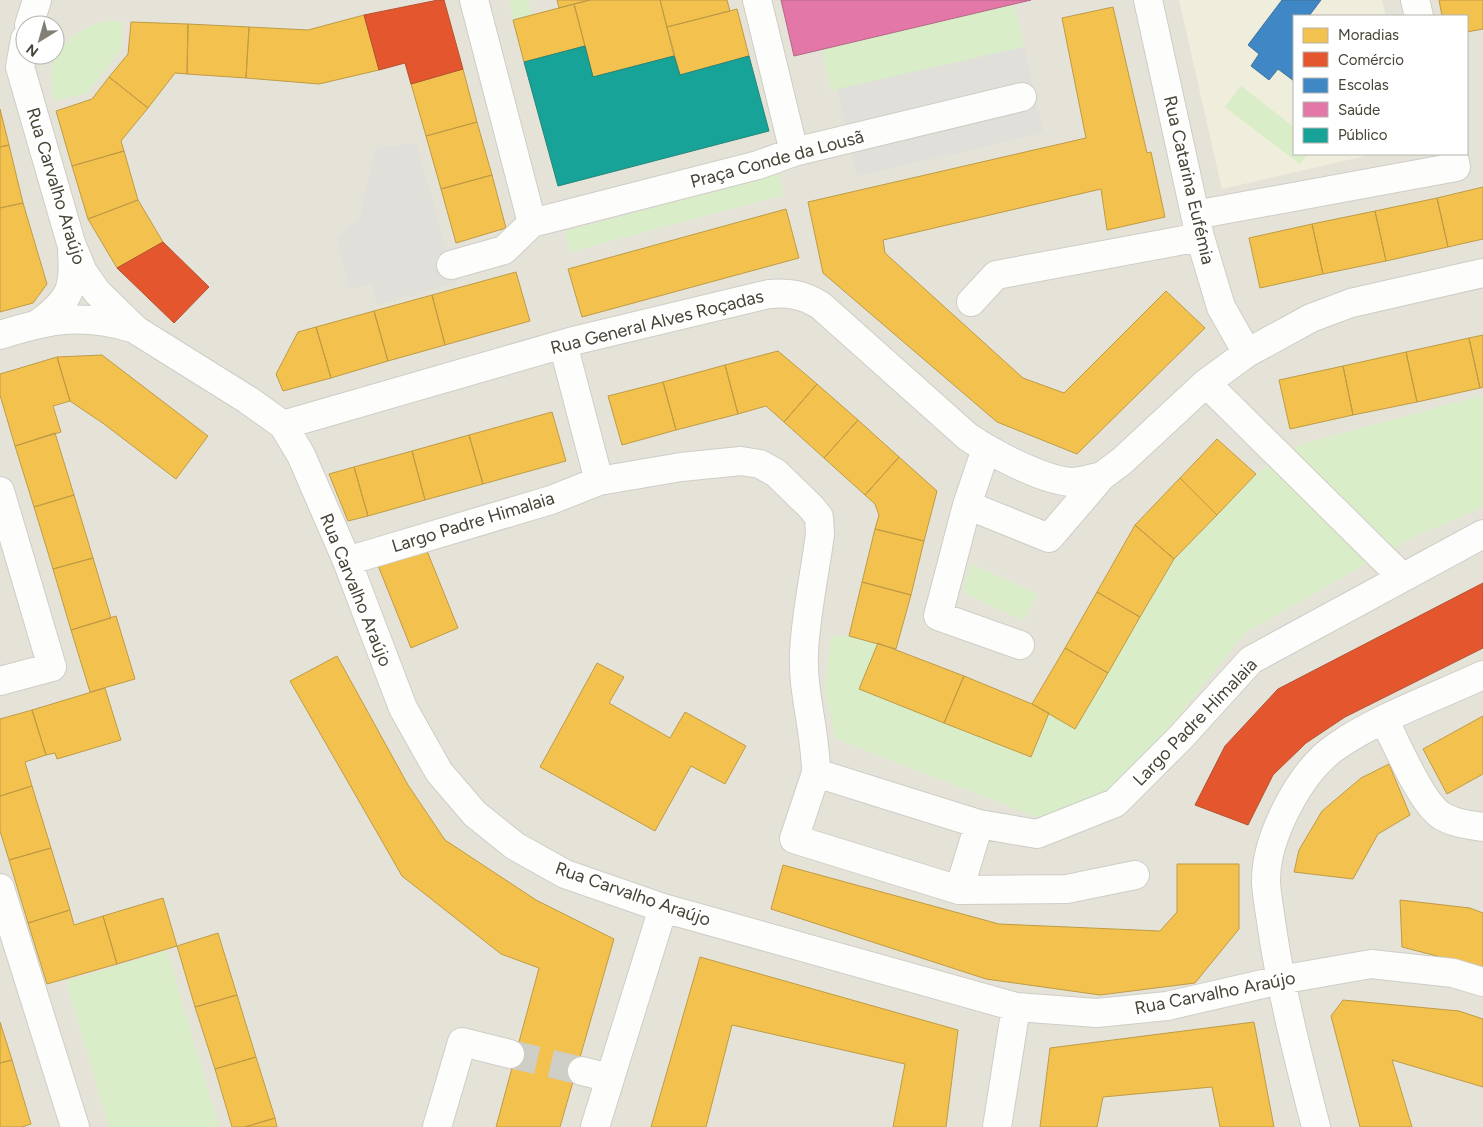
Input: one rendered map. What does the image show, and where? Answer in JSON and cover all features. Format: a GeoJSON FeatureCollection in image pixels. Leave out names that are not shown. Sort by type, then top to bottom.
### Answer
{"type":"FeatureCollection","features":[{"type":"Feature","properties":{"kind":"street"},"geometry":{"type":"LineString","coordinates":[[32,15],[37,0]]}},
{"type":"Feature","properties":{"kind":"street"},"geometry":{"type":"LineString","coordinates":[[451,265],[504,250],[532,222],[474,0]]}},
{"type":"Feature","properties":{"kind":"street"},"geometry":{"type":"LineString","coordinates":[[757,0],[794,152]]}},
{"type":"Feature","properties":{"kind":"street","name":"Rua Catarina Eufémia"},"geometry":{"type":"LineString","coordinates":[[1148,0],[1197,226],[1221,307],[1247,353]]}},
{"type":"Feature","properties":{"kind":"street"},"geometry":{"type":"LineString","coordinates":[[1415,0],[1419,15]]}},
{"type":"Feature","properties":{"kind":"street","name":"Rua Carvalho Araújo"},"geometry":{"type":"LineString","coordinates":[[20,65],[71,243],[83,272],[96,292],[136,330],[248,400],[283,425],[301,455],[347,561],[403,708],[439,772],[475,814],[515,846],[565,874],[663,908],[1016,1007],[1097,1013],[1167,1006],[1280,980],[1371,964],[1453,973],[1483,982]]}},
{"type":"Feature","properties":{"kind":"street","name":"Praça Conde da Lousã"},"geometry":{"type":"LineString","coordinates":[[532,222],[758,165],[794,152],[1022,97]]}},
{"type":"Feature","properties":{"kind":"street"},"geometry":{"type":"LineString","coordinates":[[971,302],[996,275],[1197,226],[1456,167],[1453,155]]}},
{"type":"Feature","properties":{"kind":"street"},"geometry":{"type":"LineString","coordinates":[[40,322],[61,307],[69,291],[74,272],[71,243]]}},
{"type":"Feature","properties":{"kind":"street"},"geometry":{"type":"LineString","coordinates":[[967,505],[1049,538],[1102,476],[1122,461],[1206,382],[1247,353],[1311,318],[1351,303],[1483,273]]}},
{"type":"Feature","properties":{"kind":"street","name":"Rua General Alves Roçadas"},"geometry":{"type":"LineString","coordinates":[[283,425],[563,344],[769,294],[787,292],[806,297],[820,305],[968,437],[986,449],[1049,477],[1072,482],[1102,476]]}},
{"type":"Feature","properties":{"kind":"street"},"geometry":{"type":"LineString","coordinates":[[0,335],[40,322],[66,318],[108,321],[136,330]]}},
{"type":"Feature","properties":{"kind":"street"},"geometry":{"type":"LineString","coordinates":[[563,344],[599,480]]}},
{"type":"Feature","properties":{"kind":"street"},"geometry":{"type":"LineString","coordinates":[[1206,382],[1402,577]]}},
{"type":"Feature","properties":{"kind":"street"},"geometry":{"type":"LineString","coordinates":[[986,449],[967,505],[938,616],[1020,645]]}},
{"type":"Feature","properties":{"kind":"street","name":"Largo Padre Himalaia"},"geometry":{"type":"LineString","coordinates":[[347,561],[551,500],[599,480],[681,467],[741,461],[760,464],[776,473],[819,517],[820,534],[804,652],[805,687],[816,745],[816,773],[794,839],[959,890],[1067,889],[1135,875]]}},
{"type":"Feature","properties":{"kind":"street"},"geometry":{"type":"LineString","coordinates":[[0,491],[52,667],[0,681]]}},
{"type":"Feature","properties":{"kind":"street","name":"Largo Padre Himalaia"},"geometry":{"type":"LineString","coordinates":[[816,773],[980,824],[1037,834],[1115,803],[1181,737],[1251,660],[1483,534]]}},
{"type":"Feature","properties":{"kind":"street"},"geometry":{"type":"LineString","coordinates":[[1316,1127],[1280,980],[1266,882],[1272,846],[1284,809],[1307,776],[1336,746],[1384,720],[1483,675]]}},
{"type":"Feature","properties":{"kind":"street"},"geometry":{"type":"LineString","coordinates":[[1384,720],[1423,794],[1439,814],[1460,824],[1483,827]]}},
{"type":"Feature","properties":{"kind":"street"},"geometry":{"type":"LineString","coordinates":[[959,890],[980,824]]}},
{"type":"Feature","properties":{"kind":"street"},"geometry":{"type":"LineString","coordinates":[[0,888],[75,1127]]}},
{"type":"Feature","properties":{"kind":"street"},"geometry":{"type":"LineString","coordinates":[[595,1127],[663,908]]}},
{"type":"Feature","properties":{"kind":"street"},"geometry":{"type":"LineString","coordinates":[[997,1127],[1016,1007]]}},
{"type":"Feature","properties":{"kind":"street"},"geometry":{"type":"LineString","coordinates":[[437,1127],[462,1042],[510,1054]]}},
{"type":"Feature","properties":{"kind":"street"},"geometry":{"type":"LineString","coordinates":[[582,1071],[610,1078]]}},
{"type":"Feature","properties":{"kind":"shaded area"},"geometry":{"type":"Polygon","coordinates":[[[0,0],[1483,0],[1483,1127],[0,1127],[0,0]]]}},
{"type":"Feature","properties":{"kind":"shaded area"},"geometry":{"type":"Polygon","coordinates":[[[1179,0],[1382,0],[1386,15],[1293,15],[1293,155],[1370,155],[1222,189],[1179,0]]]}},
{"type":"Feature","properties":{"kind":"shaded area"},"geometry":{"type":"Polygon","coordinates":[[[1024,47],[1044,133],[857,176],[837,89],[1024,47]]]}},
{"type":"Feature","properties":{"kind":"shaded area"},"geometry":{"type":"Polygon","coordinates":[[[416,143],[456,283],[377,305],[371,284],[350,289],[336,236],[360,218],[375,148],[416,143]]]}},
{"type":"Feature","properties":{"kind":"green space"},"geometry":{"type":"Polygon","coordinates":[[[509,0],[528,0],[532,15],[513,20],[509,0]]]}},
{"type":"Feature","properties":{"kind":"green space"},"geometry":{"type":"Polygon","coordinates":[[[1014,4],[1024,47],[831,91],[822,49],[1014,4]]]}},
{"type":"Feature","properties":{"kind":"green space"},"geometry":{"type":"Polygon","coordinates":[[[105,21],[123,22],[122,48],[87,94],[54,100],[51,80],[54,65],[65,65],[65,45],[77,34],[105,21]]]}},
{"type":"Feature","properties":{"kind":"green space"},"geometry":{"type":"Polygon","coordinates":[[[1241,86],[1293,126],[1293,155],[1307,155],[1300,164],[1225,107],[1241,86]]]}},
{"type":"Feature","properties":{"kind":"green space"},"geometry":{"type":"Polygon","coordinates":[[[779,174],[784,195],[570,252],[565,231],[779,174]]]}},
{"type":"Feature","properties":{"kind":"green space"},"geometry":{"type":"Polygon","coordinates":[[[1483,395],[1483,507],[1410,539],[1245,633],[1159,740],[1109,792],[1039,818],[836,739],[825,691],[831,636],[849,636],[878,643],[860,689],[1031,757],[1049,713],[1075,728],[1174,559],[1256,474],[1299,445],[1483,395]]]}},
{"type":"Feature","properties":{"kind":"green space"},"geometry":{"type":"Polygon","coordinates":[[[971,564],[1037,594],[1024,621],[962,592],[971,564]]]}},
{"type":"Feature","properties":{"kind":"green space"},"geometry":{"type":"Polygon","coordinates":[[[167,951],[219,1127],[109,1127],[66,981],[167,951]]]}},
{"type":"Feature","properties":{"kind":"building: Moradias"},"geometry":{"type":"Polygon","coordinates":[[[557,0],[590,0],[559,8],[557,0]]]}},
{"type":"Feature","properties":{"kind":"building: Moradias"},"geometry":{"type":"Polygon","coordinates":[[[590,0],[660,0],[674,56],[593,77],[574,4],[590,0]]]}},
{"type":"Feature","properties":{"kind":"building: Moradias"},"geometry":{"type":"Polygon","coordinates":[[[660,0],[727,0],[730,11],[667,27],[660,0]]]}},
{"type":"Feature","properties":{"kind":"building: Moradias"},"geometry":{"type":"Polygon","coordinates":[[[1439,0],[1483,0],[1483,29],[1468,32],[1468,15],[1442,15],[1439,0]]]}},
{"type":"Feature","properties":{"kind":"building: Moradias"},"geometry":{"type":"Polygon","coordinates":[[[574,4],[585,46],[524,62],[513,20],[574,4]]]}},
{"type":"Feature","properties":{"kind":"building: Moradias"},"geometry":{"type":"Polygon","coordinates":[[[1113,7],[1147,153],[1151,152],[1165,217],[1107,230],[1101,189],[883,240],[885,253],[1023,378],[1064,393],[1166,291],[1205,328],[1077,454],[997,422],[823,273],[808,202],[1086,138],[1062,18],[1113,7]]]}},
{"type":"Feature","properties":{"kind":"building: Moradias"},"geometry":{"type":"Polygon","coordinates":[[[737,9],[749,56],[680,75],[667,27],[737,9]]]}},
{"type":"Feature","properties":{"kind":"building: Moradias"},"geometry":{"type":"Polygon","coordinates":[[[364,15],[379,70],[319,84],[246,78],[249,27],[308,30],[364,15]]]}},
{"type":"Feature","properties":{"kind":"building: Moradias"},"geometry":{"type":"Polygon","coordinates":[[[131,22],[188,24],[187,74],[175,73],[148,108],[109,77],[128,54],[131,22]]]}},
{"type":"Feature","properties":{"kind":"building: Moradias"},"geometry":{"type":"Polygon","coordinates":[[[188,24],[249,27],[246,78],[187,74],[188,24]]]}},
{"type":"Feature","properties":{"kind":"building: Moradias"},"geometry":{"type":"Polygon","coordinates":[[[463,69],[477,122],[426,136],[411,84],[463,69]]]}},
{"type":"Feature","properties":{"kind":"building: Moradias"},"geometry":{"type":"Polygon","coordinates":[[[109,77],[148,108],[121,141],[124,151],[72,166],[56,111],[92,99],[109,77]]]}},
{"type":"Feature","properties":{"kind":"building: Moradias"},"geometry":{"type":"Polygon","coordinates":[[[0,109],[9,145],[0,147],[0,109]]]}},
{"type":"Feature","properties":{"kind":"building: Moradias"},"geometry":{"type":"Polygon","coordinates":[[[477,122],[492,175],[441,189],[426,136],[477,122]]]}},
{"type":"Feature","properties":{"kind":"building: Moradias"},"geometry":{"type":"Polygon","coordinates":[[[9,145],[23,203],[0,208],[0,147],[9,145]]]}},
{"type":"Feature","properties":{"kind":"building: Moradias"},"geometry":{"type":"Polygon","coordinates":[[[124,151],[138,200],[88,219],[72,166],[124,151]]]}},
{"type":"Feature","properties":{"kind":"building: Moradias"},"geometry":{"type":"Polygon","coordinates":[[[492,175],[506,228],[456,243],[441,189],[492,175]]]}},
{"type":"Feature","properties":{"kind":"building: Moradias"},"geometry":{"type":"Polygon","coordinates":[[[1483,187],[1483,239],[1448,247],[1437,198],[1483,187]]]}},
{"type":"Feature","properties":{"kind":"building: Moradias"},"geometry":{"type":"Polygon","coordinates":[[[1437,198],[1448,247],[1386,261],[1375,211],[1437,198]]]}},
{"type":"Feature","properties":{"kind":"building: Moradias"},"geometry":{"type":"Polygon","coordinates":[[[138,200],[163,242],[117,268],[88,219],[138,200]]]}},
{"type":"Feature","properties":{"kind":"building: Moradias"},"geometry":{"type":"Polygon","coordinates":[[[23,203],[47,284],[33,303],[0,312],[0,208],[23,203]]]}},
{"type":"Feature","properties":{"kind":"building: Moradias"},"geometry":{"type":"Polygon","coordinates":[[[786,209],[799,258],[582,317],[568,269],[786,209]]]}},
{"type":"Feature","properties":{"kind":"building: Moradias"},"geometry":{"type":"Polygon","coordinates":[[[1375,211],[1386,261],[1323,274],[1312,224],[1375,211]]]}},
{"type":"Feature","properties":{"kind":"building: Moradias"},"geometry":{"type":"Polygon","coordinates":[[[1312,224],[1323,274],[1260,288],[1249,238],[1312,224]]]}},
{"type":"Feature","properties":{"kind":"building: Moradias"},"geometry":{"type":"Polygon","coordinates":[[[516,272],[530,321],[445,345],[432,295],[516,272]]]}},
{"type":"Feature","properties":{"kind":"building: Moradias"},"geometry":{"type":"Polygon","coordinates":[[[432,295],[445,345],[388,361],[374,311],[432,295]]]}},
{"type":"Feature","properties":{"kind":"building: Moradias"},"geometry":{"type":"Polygon","coordinates":[[[374,311],[388,361],[331,378],[316,327],[374,311]]]}},
{"type":"Feature","properties":{"kind":"building: Moradias"},"geometry":{"type":"Polygon","coordinates":[[[316,327],[331,378],[283,391],[276,374],[298,332],[316,327]]]}},
{"type":"Feature","properties":{"kind":"building: Moradias"},"geometry":{"type":"Polygon","coordinates":[[[1483,335],[1483,387],[1480,388],[1469,338],[1483,335]]]}},
{"type":"Feature","properties":{"kind":"building: Moradias"},"geometry":{"type":"Polygon","coordinates":[[[1469,338],[1480,388],[1417,402],[1406,352],[1469,338]]]}},
{"type":"Feature","properties":{"kind":"building: Moradias"},"geometry":{"type":"Polygon","coordinates":[[[778,351],[817,384],[784,422],[766,406],[738,414],[725,365],[778,351]]]}},
{"type":"Feature","properties":{"kind":"building: Moradias"},"geometry":{"type":"Polygon","coordinates":[[[1406,352],[1417,402],[1353,415],[1343,366],[1406,352]]]}},
{"type":"Feature","properties":{"kind":"building: Moradias"},"geometry":{"type":"Polygon","coordinates":[[[102,355],[208,436],[176,479],[104,424],[70,401],[57,357],[102,355]]]}},
{"type":"Feature","properties":{"kind":"building: Moradias"},"geometry":{"type":"Polygon","coordinates":[[[57,357],[70,401],[53,406],[61,432],[15,446],[0,395],[0,374],[57,357]]]}},
{"type":"Feature","properties":{"kind":"building: Moradias"},"geometry":{"type":"Polygon","coordinates":[[[725,365],[738,414],[676,430],[663,382],[725,365]]]}},
{"type":"Feature","properties":{"kind":"building: Moradias"},"geometry":{"type":"Polygon","coordinates":[[[1343,366],[1353,415],[1290,429],[1279,380],[1343,366]]]}},
{"type":"Feature","properties":{"kind":"building: Moradias"},"geometry":{"type":"Polygon","coordinates":[[[663,382],[676,430],[622,445],[608,396],[663,382]]]}},
{"type":"Feature","properties":{"kind":"building: Moradias"},"geometry":{"type":"Polygon","coordinates":[[[817,384],[858,420],[824,458],[784,422],[817,384]]]}},
{"type":"Feature","properties":{"kind":"building: Moradias"},"geometry":{"type":"Polygon","coordinates":[[[552,412],[566,461],[483,484],[469,435],[552,412]]]}},
{"type":"Feature","properties":{"kind":"building: Moradias"},"geometry":{"type":"Polygon","coordinates":[[[858,420],[899,457],[865,495],[824,458],[858,420]]]}},
{"type":"Feature","properties":{"kind":"building: Moradias"},"geometry":{"type":"Polygon","coordinates":[[[55,433],[74,495],[34,507],[15,446],[55,433]]]}},
{"type":"Feature","properties":{"kind":"building: Moradias"},"geometry":{"type":"Polygon","coordinates":[[[469,435],[483,484],[425,500],[412,451],[469,435]]]}},
{"type":"Feature","properties":{"kind":"building: Moradias"},"geometry":{"type":"Polygon","coordinates":[[[1217,439],[1256,474],[1217,515],[1180,478],[1217,439]]]}},
{"type":"Feature","properties":{"kind":"building: Moradias"},"geometry":{"type":"Polygon","coordinates":[[[412,451],[425,500],[368,516],[354,467],[412,451]]]}},
{"type":"Feature","properties":{"kind":"building: Moradias"},"geometry":{"type":"Polygon","coordinates":[[[899,457],[937,491],[924,541],[875,529],[879,515],[875,504],[865,495],[899,457]]]}},
{"type":"Feature","properties":{"kind":"building: Moradias"},"geometry":{"type":"Polygon","coordinates":[[[354,467],[368,516],[348,521],[329,474],[354,467]]]}},
{"type":"Feature","properties":{"kind":"building: Moradias"},"geometry":{"type":"Polygon","coordinates":[[[1180,478],[1217,515],[1174,559],[1135,525],[1180,478]]]}},
{"type":"Feature","properties":{"kind":"building: Moradias"},"geometry":{"type":"Polygon","coordinates":[[[74,495],[93,558],[53,569],[34,507],[74,495]]]}},
{"type":"Feature","properties":{"kind":"building: Moradias"},"geometry":{"type":"Polygon","coordinates":[[[1135,525],[1174,559],[1140,617],[1097,592],[1135,525]]]}},
{"type":"Feature","properties":{"kind":"building: Moradias"},"geometry":{"type":"Polygon","coordinates":[[[875,529],[924,541],[911,595],[862,582],[875,529]]]}},
{"type":"Feature","properties":{"kind":"building: Moradias"},"geometry":{"type":"Polygon","coordinates":[[[425,546],[458,628],[411,648],[377,563],[425,546]]]}},
{"type":"Feature","properties":{"kind":"building: Moradias"},"geometry":{"type":"Polygon","coordinates":[[[93,558],[111,618],[71,630],[53,569],[93,558]]]}},
{"type":"Feature","properties":{"kind":"building: Moradias"},"geometry":{"type":"Polygon","coordinates":[[[862,582],[911,595],[896,649],[849,636],[862,582]]]}},
{"type":"Feature","properties":{"kind":"building: Moradias"},"geometry":{"type":"Polygon","coordinates":[[[1097,592],[1140,617],[1108,673],[1065,648],[1097,592]]]}},
{"type":"Feature","properties":{"kind":"building: Moradias"},"geometry":{"type":"Polygon","coordinates":[[[116,616],[135,679],[90,692],[71,630],[116,616]]]}},
{"type":"Feature","properties":{"kind":"building: Moradias"},"geometry":{"type":"Polygon","coordinates":[[[878,643],[964,676],[944,723],[859,689],[878,643]]]}},
{"type":"Feature","properties":{"kind":"building: Moradias"},"geometry":{"type":"Polygon","coordinates":[[[1065,648],[1108,673],[1075,729],[1032,704],[1065,648]]]}},
{"type":"Feature","properties":{"kind":"building: Moradias"},"geometry":{"type":"Polygon","coordinates":[[[337,656],[408,785],[445,840],[536,900],[614,939],[560,1127],[496,1127],[539,968],[501,954],[402,876],[290,681],[337,656]]]}},
{"type":"Feature","properties":{"kind":"building: Moradias"},"geometry":{"type":"Polygon","coordinates":[[[597,663],[624,677],[609,703],[670,738],[685,712],[746,746],[725,784],[691,766],[655,831],[540,767],[597,663]]]}},
{"type":"Feature","properties":{"kind":"building: Moradias"},"geometry":{"type":"Polygon","coordinates":[[[964,676],[1049,713],[1031,757],[944,723],[964,676]]]}},
{"type":"Feature","properties":{"kind":"building: Moradias"},"geometry":{"type":"Polygon","coordinates":[[[105,688],[121,740],[57,759],[55,753],[46,755],[32,710],[105,688]]]}},
{"type":"Feature","properties":{"kind":"building: Moradias"},"geometry":{"type":"Polygon","coordinates":[[[32,710],[46,755],[25,762],[32,786],[0,796],[0,719],[32,710]]]}},
{"type":"Feature","properties":{"kind":"building: Moradias"},"geometry":{"type":"Polygon","coordinates":[[[1483,716],[1483,774],[1447,794],[1423,749],[1483,716]]]}},
{"type":"Feature","properties":{"kind":"building: Moradias"},"geometry":{"type":"Polygon","coordinates":[[[1389,764],[1410,815],[1378,834],[1353,879],[1294,872],[1299,850],[1322,811],[1361,778],[1389,764]]]}},
{"type":"Feature","properties":{"kind":"building: Moradias"},"geometry":{"type":"Polygon","coordinates":[[[32,786],[51,848],[9,860],[0,831],[0,796],[32,786]]]}},
{"type":"Feature","properties":{"kind":"building: Moradias"},"geometry":{"type":"Polygon","coordinates":[[[51,848],[70,910],[28,923],[9,860],[51,848]]]}},
{"type":"Feature","properties":{"kind":"building: Moradias"},"geometry":{"type":"Polygon","coordinates":[[[1177,864],[1239,864],[1239,929],[1195,983],[1100,995],[986,979],[771,909],[783,865],[999,924],[1160,931],[1177,912],[1177,864]]]}},
{"type":"Feature","properties":{"kind":"building: Moradias"},"geometry":{"type":"Polygon","coordinates":[[[163,898],[177,946],[117,964],[103,916],[163,898]]]}},
{"type":"Feature","properties":{"kind":"building: Moradias"},"geometry":{"type":"Polygon","coordinates":[[[1400,900],[1470,908],[1483,913],[1483,968],[1402,947],[1400,900]]]}},
{"type":"Feature","properties":{"kind":"building: Moradias"},"geometry":{"type":"Polygon","coordinates":[[[70,910],[74,925],[103,916],[117,964],[47,984],[28,923],[70,910]]]}},
{"type":"Feature","properties":{"kind":"building: Moradias"},"geometry":{"type":"Polygon","coordinates":[[[218,933],[237,995],[195,1007],[177,946],[218,933]]]}},
{"type":"Feature","properties":{"kind":"building: Moradias"},"geometry":{"type":"Polygon","coordinates":[[[700,957],[958,1030],[946,1127],[893,1127],[905,1064],[732,1025],[706,1127],[651,1127],[700,957]]]}},
{"type":"Feature","properties":{"kind":"building: Moradias"},"geometry":{"type":"Polygon","coordinates":[[[237,995],[256,1057],[215,1069],[195,1007],[237,995]]]}},
{"type":"Feature","properties":{"kind":"building: Moradias"},"geometry":{"type":"Polygon","coordinates":[[[1343,1000],[1459,1011],[1483,1019],[1483,1087],[1392,1060],[1412,1127],[1360,1127],[1331,1016],[1343,1000]]]}},
{"type":"Feature","properties":{"kind":"building: Moradias"},"geometry":{"type":"Polygon","coordinates":[[[0,1022],[12,1060],[0,1063],[0,1022]]]}},
{"type":"Feature","properties":{"kind":"building: Moradias"},"geometry":{"type":"Polygon","coordinates":[[[1254,1022],[1274,1127],[1220,1127],[1212,1087],[1103,1097],[1097,1127],[1040,1127],[1050,1048],[1254,1022]]]}},
{"type":"Feature","properties":{"kind":"building: Moradias"},"geometry":{"type":"Polygon","coordinates":[[[256,1057],[275,1118],[245,1127],[232,1127],[215,1069],[256,1057]]]}},
{"type":"Feature","properties":{"kind":"building: Moradias"},"geometry":{"type":"Polygon","coordinates":[[[12,1060],[31,1124],[22,1127],[0,1127],[0,1063],[12,1060]]]}},
{"type":"Feature","properties":{"kind":"building: Moradias"},"geometry":{"type":"Polygon","coordinates":[[[275,1118],[277,1127],[245,1127],[275,1118]]]}},
{"type":"Feature","properties":{"kind":"building: Comércio"},"geometry":{"type":"Polygon","coordinates":[[[444,0],[463,69],[411,84],[405,63],[379,70],[364,15],[444,0]]]}},
{"type":"Feature","properties":{"kind":"building: Comércio"},"geometry":{"type":"Polygon","coordinates":[[[163,242],[209,287],[174,323],[117,268],[163,242]]]}},
{"type":"Feature","properties":{"kind":"building: Comércio"},"geometry":{"type":"Polygon","coordinates":[[[1483,583],[1483,648],[1345,717],[1306,743],[1273,775],[1248,825],[1195,805],[1225,746],[1278,689],[1483,583]]]}},
{"type":"Feature","properties":{"kind":"building: Escolas"},"geometry":{"type":"Polygon","coordinates":[[[1282,0],[1321,0],[1310,15],[1293,15],[1293,80],[1278,69],[1269,80],[1251,66],[1259,54],[1248,45],[1282,0]]]}},
{"type":"Feature","properties":{"kind":"building: Saúde"},"geometry":{"type":"Polygon","coordinates":[[[781,0],[1031,0],[794,56],[781,0]]]}},
{"type":"Feature","properties":{"kind":"building: Público"},"geometry":{"type":"Polygon","coordinates":[[[585,46],[593,77],[674,56],[680,75],[749,56],[769,131],[558,186],[524,62],[585,46]]]}},
{"type":"Feature","properties":{"kind":"tunnel"},"geometry":{"type":"LineString","coordinates":[[510,1054],[582,1071]]}}]}
